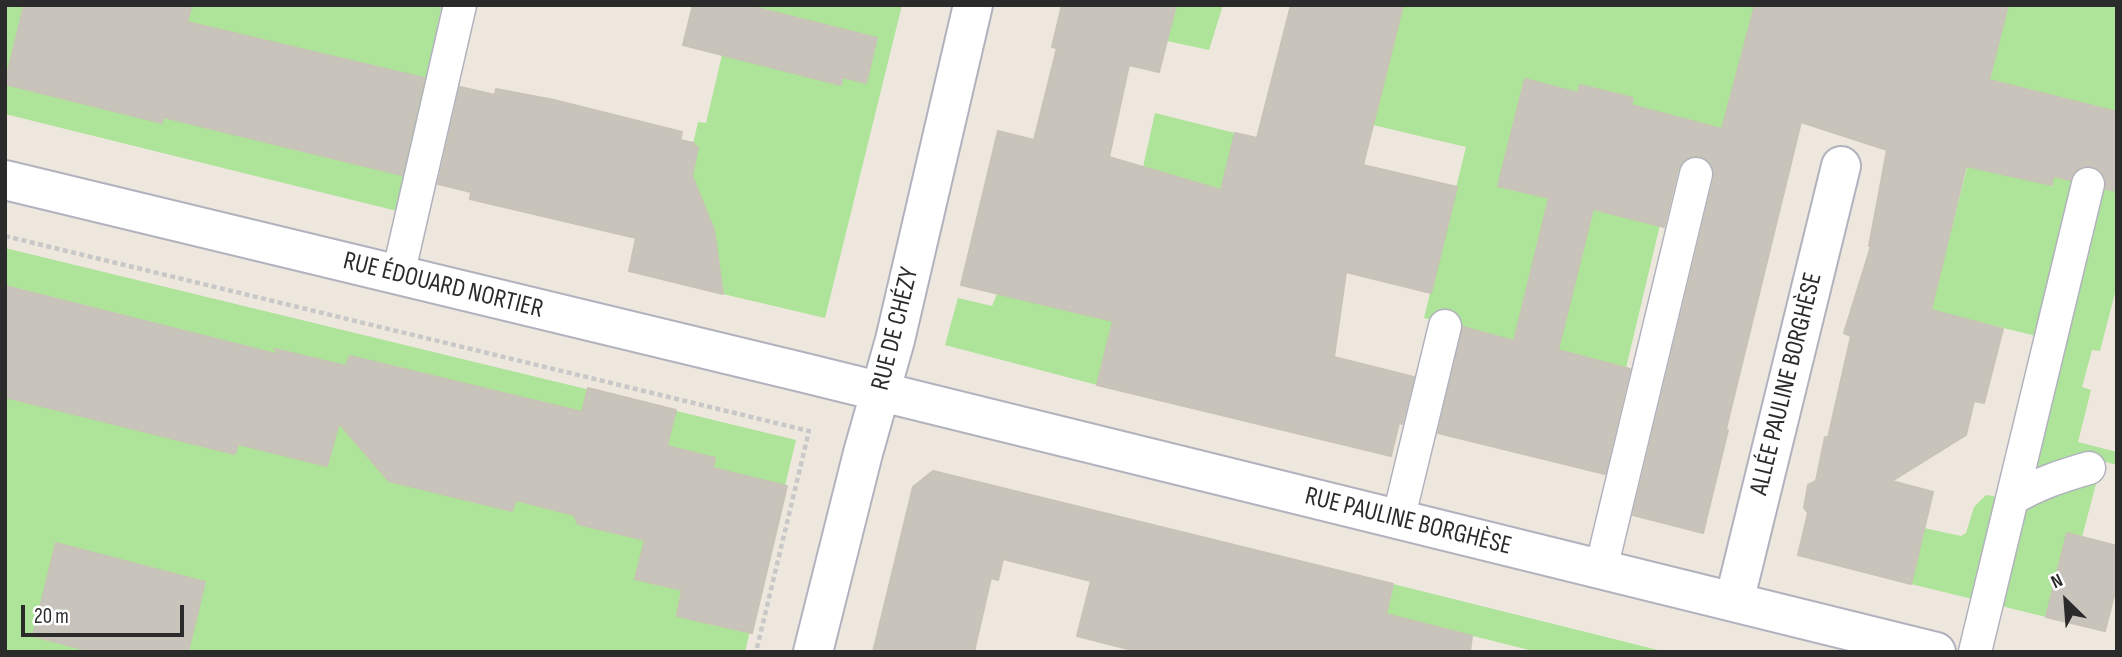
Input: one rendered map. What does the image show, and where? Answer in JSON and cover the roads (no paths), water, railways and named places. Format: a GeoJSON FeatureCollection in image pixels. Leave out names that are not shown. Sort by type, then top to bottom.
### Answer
{"type":"FeatureCollection","features":[{"type":"Feature","properties":{"kind":"street","name":"RUE DE CHÉZY"},"geometry":{"type":"LineString","coordinates":[[813,652],[895,340],[974,5]]}},
{"type":"Feature","properties":{"kind":"street","name":"ALLÉE PAULINE BORGHÈSE"},"geometry":{"type":"LineString","coordinates":[[1734,602],[1841,166]]}},
{"type":"Feature","properties":{"kind":"street","name":"RUE ÉDOUARD NORTIER"},"geometry":{"type":"LineString","coordinates":[[5,180],[880,392]]}},
{"type":"Feature","properties":{"kind":"street","name":"RUE PAULINE BORGHÈSE"},"geometry":{"type":"LineString","coordinates":[[880,392],[1936,652]]}},
{"type":"Feature","properties":{"kind":"lane"},"geometry":{"type":"LineString","coordinates":[[398,275],[460,5]]}},
{"type":"Feature","properties":{"kind":"lane"},"geometry":{"type":"LineString","coordinates":[[1601,569],[1696,174]]}},
{"type":"Feature","properties":{"kind":"lane"},"geometry":{"type":"LineString","coordinates":[[1975,652],[2088,184]]}},
{"type":"Feature","properties":{"kind":"lane"},"geometry":{"type":"LineString","coordinates":[[1398,520],[1445,327]]}},
{"type":"Feature","properties":{"kind":"lane"},"geometry":{"type":"LineString","coordinates":[[2012,499],[2035,485],[2090,468]]}}]}
